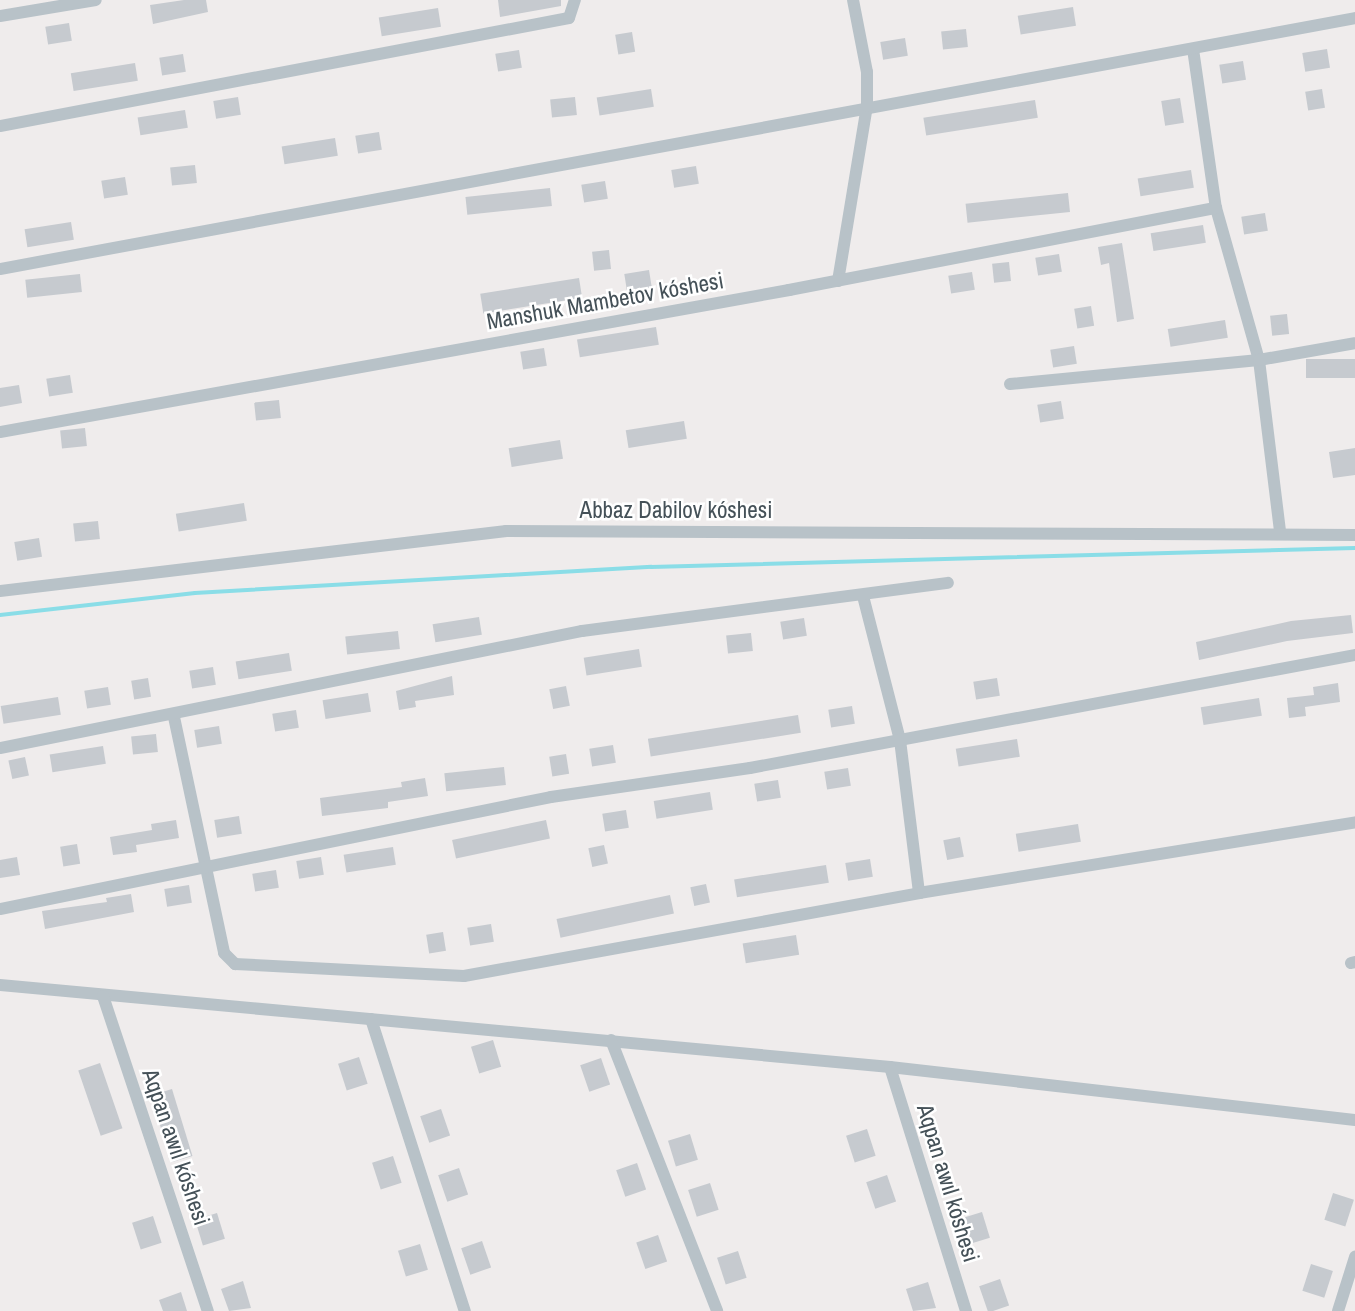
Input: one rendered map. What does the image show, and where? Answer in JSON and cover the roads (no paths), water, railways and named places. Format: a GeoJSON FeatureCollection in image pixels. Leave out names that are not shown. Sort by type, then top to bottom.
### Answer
{"type":"FeatureCollection","features":[{"type":"Feature","properties":{"kind":"street"},"geometry":{"type":"LineString","coordinates":[[0,16],[96,0]]}},
{"type":"Feature","properties":{"kind":"street"},"geometry":{"type":"LineString","coordinates":[[0,125],[569,18],[575,0]]}},
{"type":"Feature","properties":{"kind":"street"},"geometry":{"type":"LineString","coordinates":[[838,281],[867,106],[867,72],[853,0]]}},
{"type":"Feature","properties":{"kind":"street"},"geometry":{"type":"LineString","coordinates":[[0,269],[867,106],[1355,18]]}},
{"type":"Feature","properties":{"kind":"street"},"geometry":{"type":"LineString","coordinates":[[1193,49],[1216,208],[1259,360],[1280,532]]}},
{"type":"Feature","properties":{"kind":"street","name":"Manshuk Mambetov kóshesi"},"geometry":{"type":"LineString","coordinates":[[0,432],[838,281],[1216,208]]}},
{"type":"Feature","properties":{"kind":"street"},"geometry":{"type":"LineString","coordinates":[[1010,384],[1259,360],[1355,343]]}},
{"type":"Feature","properties":{"kind":"street","name":"Abbaz Dabilov kóshesi"},"geometry":{"type":"LineString","coordinates":[[0,591],[506,531],[1280,532],[1355,535]]}},
{"type":"Feature","properties":{"kind":"street"},"geometry":{"type":"LineString","coordinates":[[0,748],[174,717],[582,631],[948,583]]}},
{"type":"Feature","properties":{"kind":"street"},"geometry":{"type":"LineString","coordinates":[[863,596],[900,740],[919,893]]}},
{"type":"Feature","properties":{"kind":"street"},"geometry":{"type":"LineString","coordinates":[[0,909],[551,797],[750,768],[1355,655]]}},
{"type":"Feature","properties":{"kind":"street"},"geometry":{"type":"LineString","coordinates":[[174,717],[224,953],[235,964],[464,976],[919,893],[1355,822]]}},
{"type":"Feature","properties":{"kind":"street"},"geometry":{"type":"LineString","coordinates":[[0,985],[890,1067],[1355,1120]]}},
{"type":"Feature","properties":{"kind":"street","name":"Aqpan awıl kóshesi"},"geometry":{"type":"LineString","coordinates":[[103,996],[208,1311]]}},
{"type":"Feature","properties":{"kind":"street"},"geometry":{"type":"LineString","coordinates":[[371,1019],[465,1311]]}},
{"type":"Feature","properties":{"kind":"street"},"geometry":{"type":"LineString","coordinates":[[611,1040],[717,1311]]}},
{"type":"Feature","properties":{"kind":"street","name":"Aqpan awıl kóshesi"},"geometry":{"type":"LineString","coordinates":[[890,1067],[966,1311]]}},
{"type":"Feature","properties":{"kind":"street"},"geometry":{"type":"LineString","coordinates":[[1338,1311],[1355,1257]]}},
{"type":"Feature","properties":{"kind":"waterway"},"geometry":{"type":"LineString","coordinates":[[0,615],[195,593],[651,567],[1355,548]]}}]}
